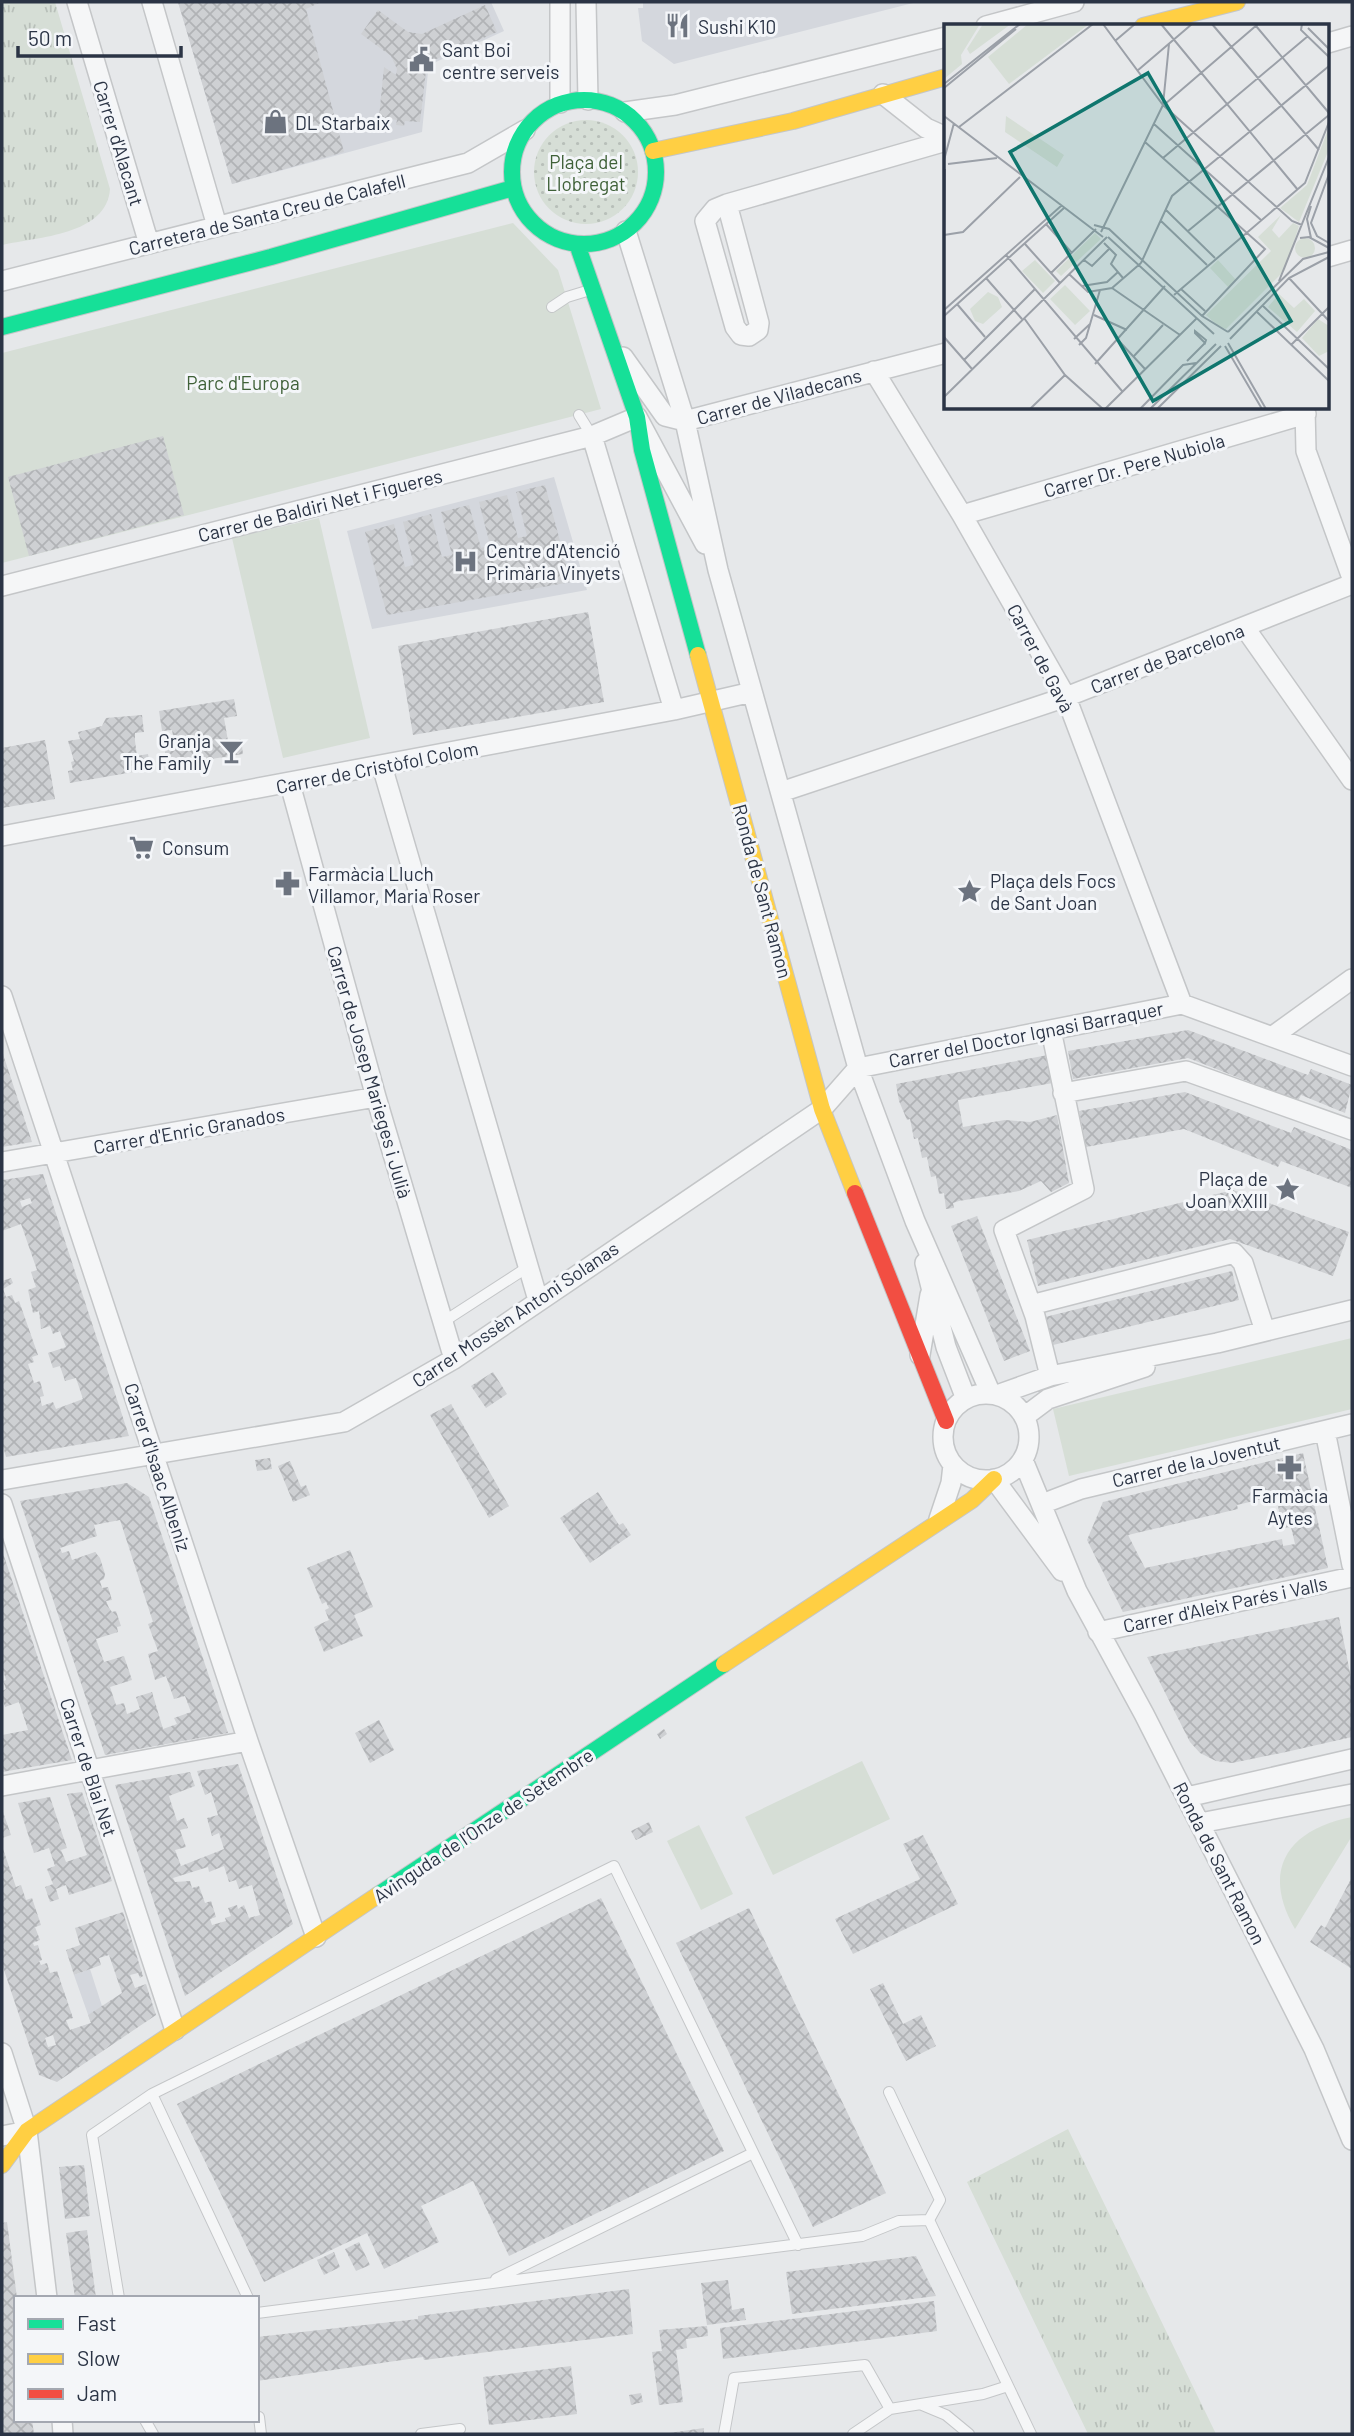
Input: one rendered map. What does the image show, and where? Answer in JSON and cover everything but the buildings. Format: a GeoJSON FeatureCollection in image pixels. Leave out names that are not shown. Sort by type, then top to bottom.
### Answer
{"type":"FeatureCollection","features":[{"type":"Feature","properties":{"kind":"street","name":"Carrer d'Alacant"},"geometry":{"type":"LineString","coordinates":[[76,2],[149,244]]}},
{"type":"Feature","properties":{"kind":"street"},"geometry":{"type":"LineString","coordinates":[[152,2],[217,226]]}},
{"type":"Feature","properties":{"kind":"street"},"geometry":{"type":"LineString","coordinates":[[560,2],[560,103]]}},
{"type":"Feature","properties":{"kind":"street"},"geometry":{"type":"LineString","coordinates":[[586,2],[588,100]]}},
{"type":"Feature","properties":{"kind":"street"},"geometry":{"type":"LineString","coordinates":[[993,24],[1074,2]]}},
{"type":"Feature","properties":{"kind":"street"},"geometry":{"type":"LineString","coordinates":[[1151,24],[1237,2]]}},
{"type":"Feature","properties":{"kind":"street"},"geometry":{"type":"LineString","coordinates":[[1330,42],[1352,36]]}},
{"type":"Feature","properties":{"kind":"street"},"geometry":{"type":"LineString","coordinates":[[625,112],[675,104],[944,37]]}},
{"type":"Feature","properties":{"kind":"street"},"geometry":{"type":"LineString","coordinates":[[653,150],[793,121],[944,78]]}},
{"type":"Feature","properties":{"kind":"street"},"geometry":{"type":"LineString","coordinates":[[883,94],[926,128],[944,138]]}},
{"type":"Feature","properties":{"kind":"street"},"geometry":{"type":"LineString","coordinates":[[588,100],[607,103],[625,112],[642,128],[653,150],[657,176],[651,201],[626,231],[601,242],[577,244],[563,241],[535,225],[523,211],[513,188],[514,152],[525,130],[540,115],[560,103],[588,100]]}},
{"type":"Feature","properties":{"kind":"street","name":"Carretera de Santa Creu de Calafell"},"geometry":{"type":"LineString","coordinates":[[2,281],[468,163],[525,130]]}},
{"type":"Feature","properties":{"kind":"street"},"geometry":{"type":"LineString","coordinates":[[727,204],[759,323],[758,330],[750,336],[741,335],[735,327],[705,221],[715,209],[727,204],[944,140]]}},
{"type":"Feature","properties":{"kind":"street","name":"Carretera de Santa Creu de Calafell"},"geometry":{"type":"LineString","coordinates":[[2,327],[271,257],[513,188]]}},
{"type":"Feature","properties":{"kind":"street","name":"Ronda de Sant Ramon"},"geometry":{"type":"LineString","coordinates":[[626,231],[685,421],[718,570],[858,1068],[915,1221],[994,1395],[1014,1404],[1024,1417],[1029,1438],[1023,1460],[1077,1591],[1187,1797],[1319,2059],[1352,2140]]}},
{"type":"Feature","properties":{"kind":"street","name":"Ronda de Sant Ramon"},"geometry":{"type":"LineString","coordinates":[[577,244],[637,417],[718,570]]}},
{"type":"Feature","properties":{"kind":"street"},"geometry":{"type":"LineString","coordinates":[[1330,256],[1352,250]]}},
{"type":"Feature","properties":{"kind":"street","name":"Carrer de Viladecans"},"geometry":{"type":"LineString","coordinates":[[610,338],[665,416],[685,421],[944,354]]}},
{"type":"Feature","properties":{"kind":"street","name":"Carrer de Gavà"},"geometry":{"type":"LineString","coordinates":[[874,371],[962,515],[1066,697],[1182,1003]]}},
{"type":"Feature","properties":{"kind":"street"},"geometry":{"type":"LineString","coordinates":[[1306,411],[1306,451],[1352,578]]}},
{"type":"Feature","properties":{"kind":"street","name":"Carrer Dr. Pere Nubiola"},"geometry":{"type":"LineString","coordinates":[[962,515],[1306,411]]}},
{"type":"Feature","properties":{"kind":"street","name":"Ronda de Sant Ramon"},"geometry":{"type":"LineString","coordinates":[[637,417],[642,450],[822,1109],[946,1421],[943,1441],[953,1465]]}},
{"type":"Feature","properties":{"kind":"street","name":"Carrer de Baldiri Net i Figueres"},"geometry":{"type":"LineString","coordinates":[[2,586],[592,436],[637,417]]}},
{"type":"Feature","properties":{"kind":"street"},"geometry":{"type":"LineString","coordinates":[[592,436],[674,710]]}},
{"type":"Feature","properties":{"kind":"street","name":"Carrer de Barcelona"},"geometry":{"type":"LineString","coordinates":[[781,792],[1066,697],[1352,584]]}},
{"type":"Feature","properties":{"kind":"street"},"geometry":{"type":"LineString","coordinates":[[1245,628],[1352,780]]}},
{"type":"Feature","properties":{"kind":"street","name":"Carrer de Cristòfol Colom"},"geometry":{"type":"LineString","coordinates":[[2,836],[290,784],[674,710],[752,692]]}},
{"type":"Feature","properties":{"kind":"street"},"geometry":{"type":"LineString","coordinates":[[382,766],[538,1300]]}},
{"type":"Feature","properties":{"kind":"street","name":"Carrer de Josep Marieges i Julià"},"geometry":{"type":"LineString","coordinates":[[290,784],[376,1097],[454,1359]]}},
{"type":"Feature","properties":{"kind":"street"},"geometry":{"type":"LineString","coordinates":[[1273,1036],[1352,979]]}},
{"type":"Feature","properties":{"kind":"street","name":"Carrer d'Isaac Albeniz"},"geometry":{"type":"LineString","coordinates":[[2,996],[248,1741],[316,1937]]}},
{"type":"Feature","properties":{"kind":"street","name":"Carrer del Doctor Ignasi Barraquer"},"geometry":{"type":"LineString","coordinates":[[858,1068],[1182,1003],[1352,1066]]}},
{"type":"Feature","properties":{"kind":"street"},"geometry":{"type":"LineString","coordinates":[[1050,1376],[1031,1305],[1004,1230],[1084,1189],[1051,1030]]}},
{"type":"Feature","properties":{"kind":"street","name":"Carrer Mossèn Antoni Solanas"},"geometry":{"type":"LineString","coordinates":[[2,1480],[344,1422],[454,1359],[822,1109],[858,1068]]}},
{"type":"Feature","properties":{"kind":"street"},"geometry":{"type":"LineString","coordinates":[[1063,1093],[1186,1071],[1352,1130]]}},
{"type":"Feature","properties":{"kind":"street","name":"Carrer d'Enric Granados"},"geometry":{"type":"LineString","coordinates":[[2,1162],[376,1097]]}},
{"type":"Feature","properties":{"kind":"street","name":"Ronda de Sant Ramon"},"geometry":{"type":"LineString","coordinates":[[915,1221],[946,1347],[966,1399]]}},
{"type":"Feature","properties":{"kind":"street"},"geometry":{"type":"LineString","coordinates":[[1031,1305],[1234,1253],[1244,1263],[1265,1331]]}},
{"type":"Feature","properties":{"kind":"street","name":"Ronda de Sant Ramon"},"geometry":{"type":"LineString","coordinates":[[920,1355],[931,1290]]}},
{"type":"Feature","properties":{"kind":"street"},"geometry":{"type":"LineString","coordinates":[[946,1421],[956,1406],[966,1399],[994,1395],[1050,1376],[1217,1343],[1352,1310]]}},
{"type":"Feature","properties":{"kind":"street"},"geometry":{"type":"LineString","coordinates":[[1024,1417],[1048,1399],[1217,1343]]}},
{"type":"Feature","properties":{"kind":"street","name":"Carrer de la Joventut"},"geometry":{"type":"LineString","coordinates":[[1042,1504],[1081,1489],[1352,1424]]}},
{"type":"Feature","properties":{"kind":"street"},"geometry":{"type":"LineString","coordinates":[[1325,1431],[1352,1565]]}},
{"type":"Feature","properties":{"kind":"street"},"geometry":{"type":"LineString","coordinates":[[939,1519],[951,1483],[953,1465],[975,1478],[994,1479],[1012,1471],[1023,1460]]}},
{"type":"Feature","properties":{"kind":"street","name":"Ronda de Sant Ramon"},"geometry":{"type":"LineString","coordinates":[[994,1479],[1077,1591]]}},
{"type":"Feature","properties":{"kind":"street","name":"Avinguda de l'Onze de Setembre"},"geometry":{"type":"LineString","coordinates":[[26,2131],[939,1519],[972,1500],[994,1479]]}},
{"type":"Feature","properties":{"kind":"street","name":"Carrer de Blai Net"},"geometry":{"type":"LineString","coordinates":[[2,1504],[175,2030]]}},
{"type":"Feature","properties":{"kind":"street","name":"Carrer d'Aleix Parés i Valls"},"geometry":{"type":"LineString","coordinates":[[1098,1632],[1352,1577]]}},
{"type":"Feature","properties":{"kind":"street"},"geometry":{"type":"LineString","coordinates":[[2,1786],[248,1741]]}},
{"type":"Feature","properties":{"kind":"street"},"geometry":{"type":"LineString","coordinates":[[1187,1797],[1352,1759]]}},
{"type":"Feature","properties":{"kind":"street"},"geometry":{"type":"LineString","coordinates":[[1294,1774],[1301,1804]]}},
{"type":"Feature","properties":{"kind":"street"},"geometry":{"type":"LineString","coordinates":[[1200,1823],[1352,1794]]}},
{"type":"Feature","properties":{"kind":"street"},"geometry":{"type":"LineString","coordinates":[[2,2053],[26,2131],[47,2296]]}},
{"type":"Feature","properties":{"kind":"street"},"geometry":{"type":"LineString","coordinates":[[2,2136],[26,2131]]}},
{"type":"Feature","properties":{"kind":"street"},"geometry":{"type":"LineString","coordinates":[[2,2165],[26,2131]]}},
{"type":"Feature","properties":{"kind":"lane"},"geometry":{"type":"LineString","coordinates":[[552,307],[567,297],[593,289]]}},
{"type":"Feature","properties":{"kind":"lane"},"geometry":{"type":"LineString","coordinates":[[579,415],[592,436]]}},
{"type":"Feature","properties":{"kind":"lane"},"geometry":{"type":"LineString","coordinates":[[443,1322],[528,1267]]}},
{"type":"Feature","properties":{"kind":"lane"},"geometry":{"type":"LineString","coordinates":[[119,2296],[92,2135],[152,2094],[614,1866],[798,2245]]}},
{"type":"Feature","properties":{"kind":"lane"},"geometry":{"type":"LineString","coordinates":[[889,2092],[940,2200],[929,2220]]}},
{"type":"Feature","properties":{"kind":"lane"},"geometry":{"type":"LineString","coordinates":[[152,2094],[247,2296]]}},
{"type":"Feature","properties":{"kind":"lane"},"geometry":{"type":"LineString","coordinates":[[486,2284],[753,2153]]}},
{"type":"Feature","properties":{"kind":"lane"},"geometry":{"type":"LineString","coordinates":[[259,2313],[798,2245],[862,2236],[899,2221],[929,2220]]}},
{"type":"Feature","properties":{"kind":"lane"},"geometry":{"type":"LineString","coordinates":[[929,2220],[1031,2434]]}},
{"type":"Feature","properties":{"kind":"lane"},"geometry":{"type":"LineString","coordinates":[[724,2434],[734,2378],[865,2365],[890,2409]]}},
{"type":"Feature","properties":{"kind":"lane"},"geometry":{"type":"LineString","coordinates":[[853,2434],[890,2409],[983,2394],[1008,2386]]}},
{"type":"Feature","properties":{"kind":"lane"},"geometry":{"type":"LineString","coordinates":[[922,2405],[946,2415],[969,2434]]}},
{"type":"Feature","properties":{"kind":"lane"},"geometry":{"type":"LineString","coordinates":[[259,2417],[261,2434]]}},
{"type":"Feature","properties":{"kind":"lane"},"geometry":{"type":"LineString","coordinates":[[421,2434],[460,2429]]}},
{"type":"Feature","properties":{"kind":"shaded area"},"geometry":{"type":"Polygon","coordinates":[[[178,2],[491,2],[504,31],[436,62],[428,72],[422,132],[232,184],[178,2]]]}},
{"type":"Feature","properties":{"kind":"shaded area"},"geometry":{"type":"Polygon","coordinates":[[[643,2],[917,2],[674,64],[642,41],[638,8],[643,8],[643,2]]]}},
{"type":"Feature","properties":{"kind":"shaded area","name":"Centre d'Atenció Primària Vinyets"},"geometry":{"type":"Polygon","coordinates":[[[554,477],[587,590],[372,629],[347,531],[554,477]]]}},
{"type":"Feature","properties":{"kind":"shaded area"},"geometry":{"type":"Polygon","coordinates":[[[90,1969],[114,2043],[64,2032],[91,2023],[74,1975],[90,1969]]]}},
{"type":"Feature","properties":{"kind":"green space"},"geometry":{"type":"Polygon","coordinates":[[[2,2],[55,2],[110,189],[106,204],[97,216],[84,225],[51,236],[2,245],[2,2]]]}},
{"type":"Feature","properties":{"kind":"green space","name":"Plaça del Llobregat"},"geometry":{"type":"Polygon","coordinates":[[[586,120],[606,124],[623,135],[634,152],[638,172],[634,192],[623,209],[606,220],[586,224],[566,220],[549,209],[538,192],[534,172],[538,152],[549,135],[566,124],[586,120]]]}},
{"type":"Feature","properties":{"kind":"green space","name":"Parc d'Europa"},"geometry":{"type":"Polygon","coordinates":[[[513,223],[558,270],[601,409],[2,563],[2,353],[513,223]]]}},
{"type":"Feature","properties":{"kind":"green space"},"geometry":{"type":"Polygon","coordinates":[[[319,518],[370,738],[283,758],[232,538],[319,518]]]}},
{"type":"Feature","properties":{"kind":"green space"},"geometry":{"type":"Polygon","coordinates":[[[1352,1338],[1352,1409],[1069,1476],[1053,1409],[1352,1338]]]}},
{"type":"Feature","properties":{"kind":"green space"},"geometry":{"type":"Polygon","coordinates":[[[862,1761],[890,1819],[773,1875],[745,1817],[862,1761]]]}},
{"type":"Feature","properties":{"kind":"green space"},"geometry":{"type":"Polygon","coordinates":[[[1352,1817],[1352,1836],[1295,1929],[1280,1888],[1281,1870],[1287,1855],[1297,1842],[1312,1831],[1352,1817]]]}},
{"type":"Feature","properties":{"kind":"green space"},"geometry":{"type":"Polygon","coordinates":[[[699,1825],[733,1894],[701,1910],[667,1841],[699,1825]]]}},
{"type":"Feature","properties":{"kind":"green space"},"geometry":{"type":"Polygon","coordinates":[[[1068,2129],[1216,2434],[1088,2434],[967,2182],[1068,2129]]]}},
{"type":"Feature","properties":{"kind":"traffic: fast"},"geometry":{"type":"LineString","coordinates":[[584,100],[611,106],[635,121],[650,145],[656,172],[650,199],[635,223],[611,238],[584,244],[557,238],[533,223],[518,199],[512,172],[518,145],[533,121],[557,106],[584,100]]}},
{"type":"Feature","properties":{"kind":"traffic: fast"},"geometry":{"type":"LineString","coordinates":[[2,327],[271,257],[513,188]]}},
{"type":"Feature","properties":{"kind":"traffic: fast"},"geometry":{"type":"LineString","coordinates":[[577,244],[637,417],[642,450],[698,655]]}},
{"type":"Feature","properties":{"kind":"traffic: fast"},"geometry":{"type":"LineString","coordinates":[[378,1895],[724,1664]]}},
{"type":"Feature","properties":{"kind":"traffic: slow"},"geometry":{"type":"LineString","coordinates":[[1151,24],[1237,2]]}},
{"type":"Feature","properties":{"kind":"traffic: slow"},"geometry":{"type":"LineString","coordinates":[[653,151],[793,121],[944,78]]}},
{"type":"Feature","properties":{"kind":"traffic: slow"},"geometry":{"type":"LineString","coordinates":[[698,655],[822,1109],[855,1193]]}},
{"type":"Feature","properties":{"kind":"traffic: slow"},"geometry":{"type":"LineString","coordinates":[[724,1664],[972,1500],[994,1479]]}},
{"type":"Feature","properties":{"kind":"traffic: slow"},"geometry":{"type":"LineString","coordinates":[[2,2165],[27,2131],[378,1895]]}},
{"type":"Feature","properties":{"kind":"traffic: jam"},"geometry":{"type":"LineString","coordinates":[[855,1193],[946,1421]]}},
{"type":"Feature","properties":{"kind":"place","name":"Sushi K10"},"geometry":{"type":"Point","coordinates":[678,26]}},
{"type":"Feature","properties":{"kind":"place","name":"Sant Boi centre serveis"},"geometry":{"type":"Point","coordinates":[422,60]}},
{"type":"Feature","properties":{"kind":"place","name":"DL Starbaix"},"geometry":{"type":"Point","coordinates":[275,122]}},
{"type":"Feature","properties":{"kind":"place","name":"Centre d'Atenció Primària Vinyets"},"geometry":{"type":"Point","coordinates":[466,561]}},
{"type":"Feature","properties":{"kind":"place","name":"Granja The Family"},"geometry":{"type":"Point","coordinates":[231,751]}},
{"type":"Feature","properties":{"kind":"place","name":"Consum"},"geometry":{"type":"Point","coordinates":[142,847]}},
{"type":"Feature","properties":{"kind":"place","name":"Farmàcia Lluch Villamor, Maria Roser"},"geometry":{"type":"Point","coordinates":[288,884]}},
{"type":"Feature","properties":{"kind":"place","name":"Plaça dels Focs de Sant Joan"},"geometry":{"type":"Point","coordinates":[970,891]}},
{"type":"Feature","properties":{"kind":"place","name":"Plaça de Joan XXIII"},"geometry":{"type":"Point","coordinates":[1288,1189]}},
{"type":"Feature","properties":{"kind":"place","name":"Farmàcia Aytes"},"geometry":{"type":"Point","coordinates":[1290,1467]}}]}
